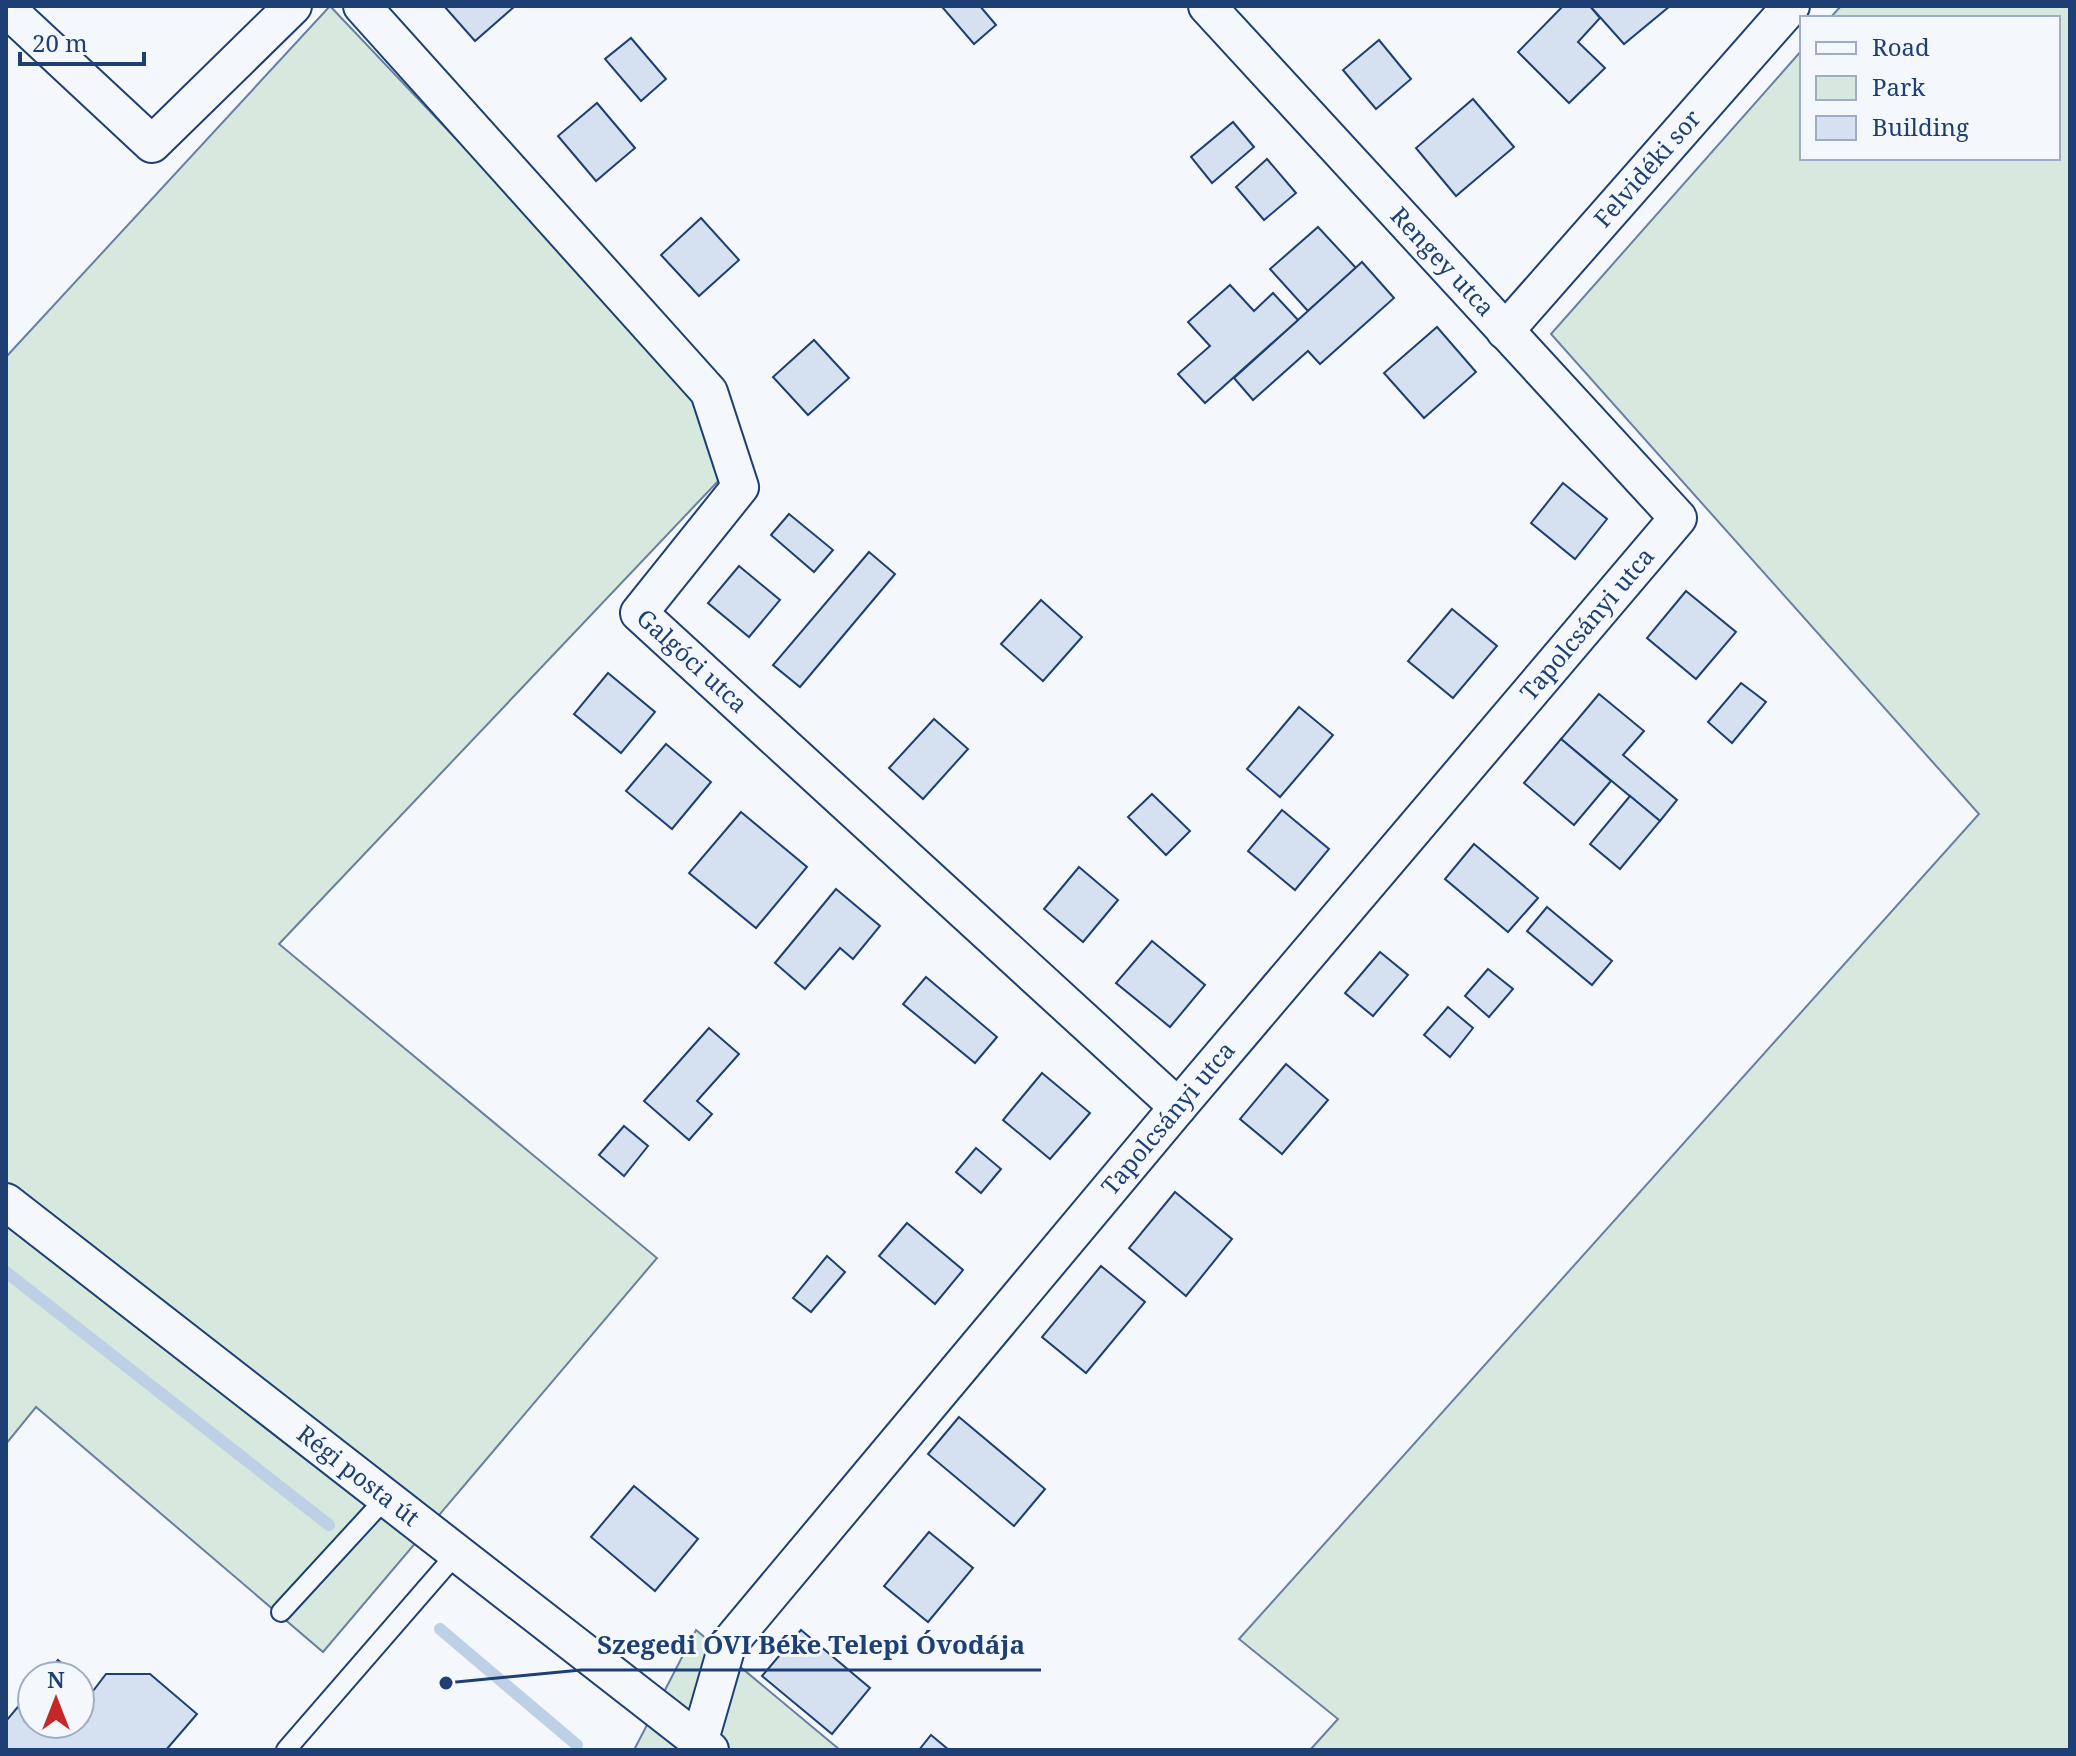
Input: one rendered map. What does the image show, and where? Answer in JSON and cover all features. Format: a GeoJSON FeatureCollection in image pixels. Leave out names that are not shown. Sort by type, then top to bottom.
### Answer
{"type":"FeatureCollection","features":[{"type":"Feature","properties":{"kind":"street"},"geometry":{"type":"LineString","coordinates":[[6,8],[152,144],[293,6]]}},
{"type":"Feature","properties":{"kind":"street","name":"Galgóci utca"},"geometry":{"type":"LineString","coordinates":[[362,6],[709,392],[740,487],[639,613],[1178,1107]]}},
{"type":"Feature","properties":{"kind":"street","name":"Rengey utca"},"geometry":{"type":"LineString","coordinates":[[1207,6],[1678,518]]}},
{"type":"Feature","properties":{"kind":"street","name":"Felvidéki sor"},"geometry":{"type":"LineString","coordinates":[[1505,331],[1791,6]]}},
{"type":"Feature","properties":{"kind":"street","name":"Tapolcsányi utca"},"geometry":{"type":"LineString","coordinates":[[702,1747],[727,1646],[1178,1107],[1678,518]]}},
{"type":"Feature","properties":{"kind":"street","name":"Régi posta út"},"geometry":{"type":"LineString","coordinates":[[6,1202],[702,1747]]}},
{"type":"Feature","properties":{"kind":"lane"},"geometry":{"type":"LineString","coordinates":[[281,1612],[384,1500]]}},
{"type":"Feature","properties":{"kind":"lane"},"geometry":{"type":"LineString","coordinates":[[286,1750],[456,1554]]}},
{"type":"Feature","properties":{"kind":"green space"},"geometry":{"type":"Polygon","coordinates":[[[330,6],[696,392],[721,478],[279,944],[657,1258],[323,1652],[36,1407],[6,1444],[6,357],[330,6]]]}},
{"type":"Feature","properties":{"kind":"green space"},"geometry":{"type":"Polygon","coordinates":[[[1841,6],[2070,6],[2070,1750],[1310,1750],[1338,1719],[1239,1639],[1979,814],[1551,334],[1800,52],[1800,160],[2060,160],[2060,16],[1832,16],[1841,6]]]}},
{"type":"Feature","properties":{"kind":"green space"},"geometry":{"type":"Polygon","coordinates":[[[696,1630],[840,1750],[634,1750],[696,1630]]]}},
{"type":"Feature","properties":{"kind":"building"},"geometry":{"type":"Polygon","coordinates":[[[444,6],[515,6],[475,41],[444,6]]]}},
{"type":"Feature","properties":{"kind":"building"},"geometry":{"type":"Polygon","coordinates":[[[980,6],[996,25],[974,44],[943,8],[980,6]]]}},
{"type":"Feature","properties":{"kind":"building"},"geometry":{"type":"Polygon","coordinates":[[[1563,6],[1590,6],[1600,18],[1578,42],[1605,68],[1569,103],[1518,52],[1563,6]]]}},
{"type":"Feature","properties":{"kind":"building"},"geometry":{"type":"Polygon","coordinates":[[[1590,6],[1670,6],[1624,44],[1590,6]]]}},
{"type":"Feature","properties":{"kind":"building"},"geometry":{"type":"Polygon","coordinates":[[[631,38],[666,79],[641,101],[605,59],[631,38]]]}},
{"type":"Feature","properties":{"kind":"building"},"geometry":{"type":"Polygon","coordinates":[[[1379,40],[1411,79],[1376,109],[1343,70],[1379,40]]]}},
{"type":"Feature","properties":{"kind":"building"},"geometry":{"type":"Polygon","coordinates":[[[1473,99],[1514,147],[1456,196],[1416,148],[1473,99]]]}},
{"type":"Feature","properties":{"kind":"building"},"geometry":{"type":"Polygon","coordinates":[[[597,103],[635,148],[596,181],[558,136],[597,103]]]}},
{"type":"Feature","properties":{"kind":"building"},"geometry":{"type":"Polygon","coordinates":[[[1233,122],[1254,147],[1212,183],[1191,157],[1233,122]]]}},
{"type":"Feature","properties":{"kind":"building"},"geometry":{"type":"Polygon","coordinates":[[[1267,159],[1296,193],[1264,220],[1236,187],[1267,159]]]}},
{"type":"Feature","properties":{"kind":"building"},"geometry":{"type":"Polygon","coordinates":[[[701,218],[739,260],[699,296],[661,255],[701,218]]]}},
{"type":"Feature","properties":{"kind":"building"},"geometry":{"type":"Polygon","coordinates":[[[1318,227],[1356,268],[1308,311],[1270,269],[1318,227]]]}},
{"type":"Feature","properties":{"kind":"building"},"geometry":{"type":"Polygon","coordinates":[[[1362,262],[1394,298],[1320,364],[1308,351],[1253,400],[1234,378],[1362,262]]]}},
{"type":"Feature","properties":{"kind":"building"},"geometry":{"type":"Polygon","coordinates":[[[1230,285],[1254,311],[1273,293],[1298,320],[1205,403],[1178,374],[1210,346],[1188,322],[1230,285]]]}},
{"type":"Feature","properties":{"kind":"building"},"geometry":{"type":"Polygon","coordinates":[[[1437,327],[1476,372],[1424,418],[1384,373],[1437,327]]]}},
{"type":"Feature","properties":{"kind":"building"},"geometry":{"type":"Polygon","coordinates":[[[814,340],[849,378],[808,415],[773,377],[814,340]]]}},
{"type":"Feature","properties":{"kind":"building"},"geometry":{"type":"Polygon","coordinates":[[[1563,483],[1607,519],[1575,559],[1531,523],[1563,483]]]}},
{"type":"Feature","properties":{"kind":"building"},"geometry":{"type":"Polygon","coordinates":[[[789,514],[833,550],[814,572],[771,535],[789,514]]]}},
{"type":"Feature","properties":{"kind":"building"},"geometry":{"type":"Polygon","coordinates":[[[869,552],[895,574],[800,687],[773,665],[869,552]]]}},
{"type":"Feature","properties":{"kind":"building"},"geometry":{"type":"Polygon","coordinates":[[[739,566],[780,600],[749,637],[708,603],[739,566]]]}},
{"type":"Feature","properties":{"kind":"building"},"geometry":{"type":"Polygon","coordinates":[[[1686,591],[1736,632],[1696,679],[1647,638],[1686,591]]]}},
{"type":"Feature","properties":{"kind":"building"},"geometry":{"type":"Polygon","coordinates":[[[1041,600],[1082,637],[1043,681],[1001,644],[1041,600]]]}},
{"type":"Feature","properties":{"kind":"building"},"geometry":{"type":"Polygon","coordinates":[[[1452,609],[1497,646],[1453,698],[1408,661],[1452,609]]]}},
{"type":"Feature","properties":{"kind":"building"},"geometry":{"type":"Polygon","coordinates":[[[608,673],[655,712],[621,753],[574,714],[608,673]]]}},
{"type":"Feature","properties":{"kind":"building"},"geometry":{"type":"Polygon","coordinates":[[[1741,683],[1766,702],[1732,743],[1708,722],[1741,683]]]}},
{"type":"Feature","properties":{"kind":"building"},"geometry":{"type":"Polygon","coordinates":[[[1599,694],[1644,731],[1623,755],[1677,800],[1660,821],[1561,739],[1599,694]]]}},
{"type":"Feature","properties":{"kind":"building"},"geometry":{"type":"Polygon","coordinates":[[[1299,707],[1333,735],[1280,797],[1247,769],[1299,707]]]}},
{"type":"Feature","properties":{"kind":"building"},"geometry":{"type":"Polygon","coordinates":[[[934,719],[968,749],[923,799],[889,768],[934,719]]]}},
{"type":"Feature","properties":{"kind":"building"},"geometry":{"type":"Polygon","coordinates":[[[1561,739],[1611,781],[1574,825],[1524,783],[1561,739]]]}},
{"type":"Feature","properties":{"kind":"building"},"geometry":{"type":"Polygon","coordinates":[[[666,744],[711,782],[672,829],[626,791],[666,744]]]}},
{"type":"Feature","properties":{"kind":"building"},"geometry":{"type":"Polygon","coordinates":[[[1152,794],[1190,831],[1166,855],[1128,817],[1152,794]]]}},
{"type":"Feature","properties":{"kind":"building"},"geometry":{"type":"Polygon","coordinates":[[[1630,796],[1660,821],[1620,869],[1590,844],[1630,796]]]}},
{"type":"Feature","properties":{"kind":"building"},"geometry":{"type":"Polygon","coordinates":[[[1282,810],[1329,849],[1295,890],[1248,851],[1282,810]]]}},
{"type":"Feature","properties":{"kind":"building"},"geometry":{"type":"Polygon","coordinates":[[[741,812],[807,867],[756,928],[689,873],[741,812]]]}},
{"type":"Feature","properties":{"kind":"building"},"geometry":{"type":"Polygon","coordinates":[[[1474,844],[1538,898],[1508,932],[1445,879],[1474,844]]]}},
{"type":"Feature","properties":{"kind":"building"},"geometry":{"type":"Polygon","coordinates":[[[1079,867],[1118,900],[1083,942],[1044,909],[1079,867]]]}},
{"type":"Feature","properties":{"kind":"building"},"geometry":{"type":"Polygon","coordinates":[[[836,889],[880,926],[853,959],[840,948],[805,989],[775,963],[836,889]]]}},
{"type":"Feature","properties":{"kind":"building"},"geometry":{"type":"Polygon","coordinates":[[[1547,907],[1612,961],[1592,985],[1527,931],[1547,907]]]}},
{"type":"Feature","properties":{"kind":"building"},"geometry":{"type":"Polygon","coordinates":[[[1152,941],[1205,985],[1170,1027],[1116,983],[1152,941]]]}},
{"type":"Feature","properties":{"kind":"building"},"geometry":{"type":"Polygon","coordinates":[[[1380,952],[1408,975],[1373,1016],[1345,993],[1380,952]]]}},
{"type":"Feature","properties":{"kind":"building"},"geometry":{"type":"Polygon","coordinates":[[[1488,969],[1513,989],[1489,1017],[1465,996],[1488,969]]]}},
{"type":"Feature","properties":{"kind":"building"},"geometry":{"type":"Polygon","coordinates":[[[926,977],[997,1037],[975,1063],[903,1004],[926,977]]]}},
{"type":"Feature","properties":{"kind":"building"},"geometry":{"type":"Polygon","coordinates":[[[1448,1007],[1473,1028],[1450,1057],[1424,1035],[1448,1007]]]}},
{"type":"Feature","properties":{"kind":"building"},"geometry":{"type":"Polygon","coordinates":[[[709,1028],[739,1054],[697,1101],[712,1114],[689,1140],[644,1101],[709,1028]]]}},
{"type":"Feature","properties":{"kind":"building"},"geometry":{"type":"Polygon","coordinates":[[[1286,1064],[1328,1100],[1282,1154],[1240,1119],[1286,1064]]]}},
{"type":"Feature","properties":{"kind":"building"},"geometry":{"type":"Polygon","coordinates":[[[1042,1073],[1090,1113],[1050,1159],[1003,1120],[1042,1073]]]}},
{"type":"Feature","properties":{"kind":"building"},"geometry":{"type":"Polygon","coordinates":[[[624,1126],[648,1146],[624,1176],[599,1155],[624,1126]]]}},
{"type":"Feature","properties":{"kind":"building"},"geometry":{"type":"Polygon","coordinates":[[[976,1148],[1001,1169],[981,1193],[956,1172],[976,1148]]]}},
{"type":"Feature","properties":{"kind":"building"},"geometry":{"type":"Polygon","coordinates":[[[1175,1192],[1232,1239],[1186,1296],[1129,1248],[1175,1192]]]}},
{"type":"Feature","properties":{"kind":"building"},"geometry":{"type":"Polygon","coordinates":[[[907,1223],[963,1270],[935,1304],[879,1256],[907,1223]]]}},
{"type":"Feature","properties":{"kind":"building"},"geometry":{"type":"Polygon","coordinates":[[[827,1256],[845,1272],[811,1312],[793,1298],[827,1256]]]}},
{"type":"Feature","properties":{"kind":"building"},"geometry":{"type":"Polygon","coordinates":[[[1101,1266],[1145,1302],[1086,1373],[1042,1337],[1101,1266]]]}},
{"type":"Feature","properties":{"kind":"building"},"geometry":{"type":"Polygon","coordinates":[[[959,1417],[1045,1489],[1014,1526],[928,1454],[959,1417]]]}},
{"type":"Feature","properties":{"kind":"building"},"geometry":{"type":"Polygon","coordinates":[[[634,1486],[698,1539],[655,1591],[591,1537],[634,1486]]]}},
{"type":"Feature","properties":{"kind":"building"},"geometry":{"type":"Polygon","coordinates":[[[929,1532],[973,1568],[928,1622],[884,1586],[929,1532]]]}},
{"type":"Feature","properties":{"kind":"building"},"geometry":{"type":"Polygon","coordinates":[[[801,1630],[870,1688],[832,1734],[762,1676],[801,1630]]]}},
{"type":"Feature","properties":{"kind":"building"},"geometry":{"type":"Polygon","coordinates":[[[106,1674],[150,1674],[197,1714],[166,1750],[6,1750],[6,1721],[16,1709],[16,1740],[96,1740],[96,1687],[106,1674]]]}},
{"type":"Feature","properties":{"kind":"building"},"geometry":{"type":"Polygon","coordinates":[[[931,1735],[949,1750],[919,1750],[931,1735]]]}},
{"type":"Feature","properties":{"kind":"waterway"},"geometry":{"type":"LineString","coordinates":[[6,1272],[329,1525]]}},
{"type":"Feature","properties":{"kind":"waterway"},"geometry":{"type":"LineString","coordinates":[[440,1629],[577,1745]]}},
{"type":"Feature","properties":{"kind":"place","name":"Szegedi ÓVI Béke Telepi Óvodája"},"geometry":{"type":"Point","coordinates":[446,1683]}}]}
